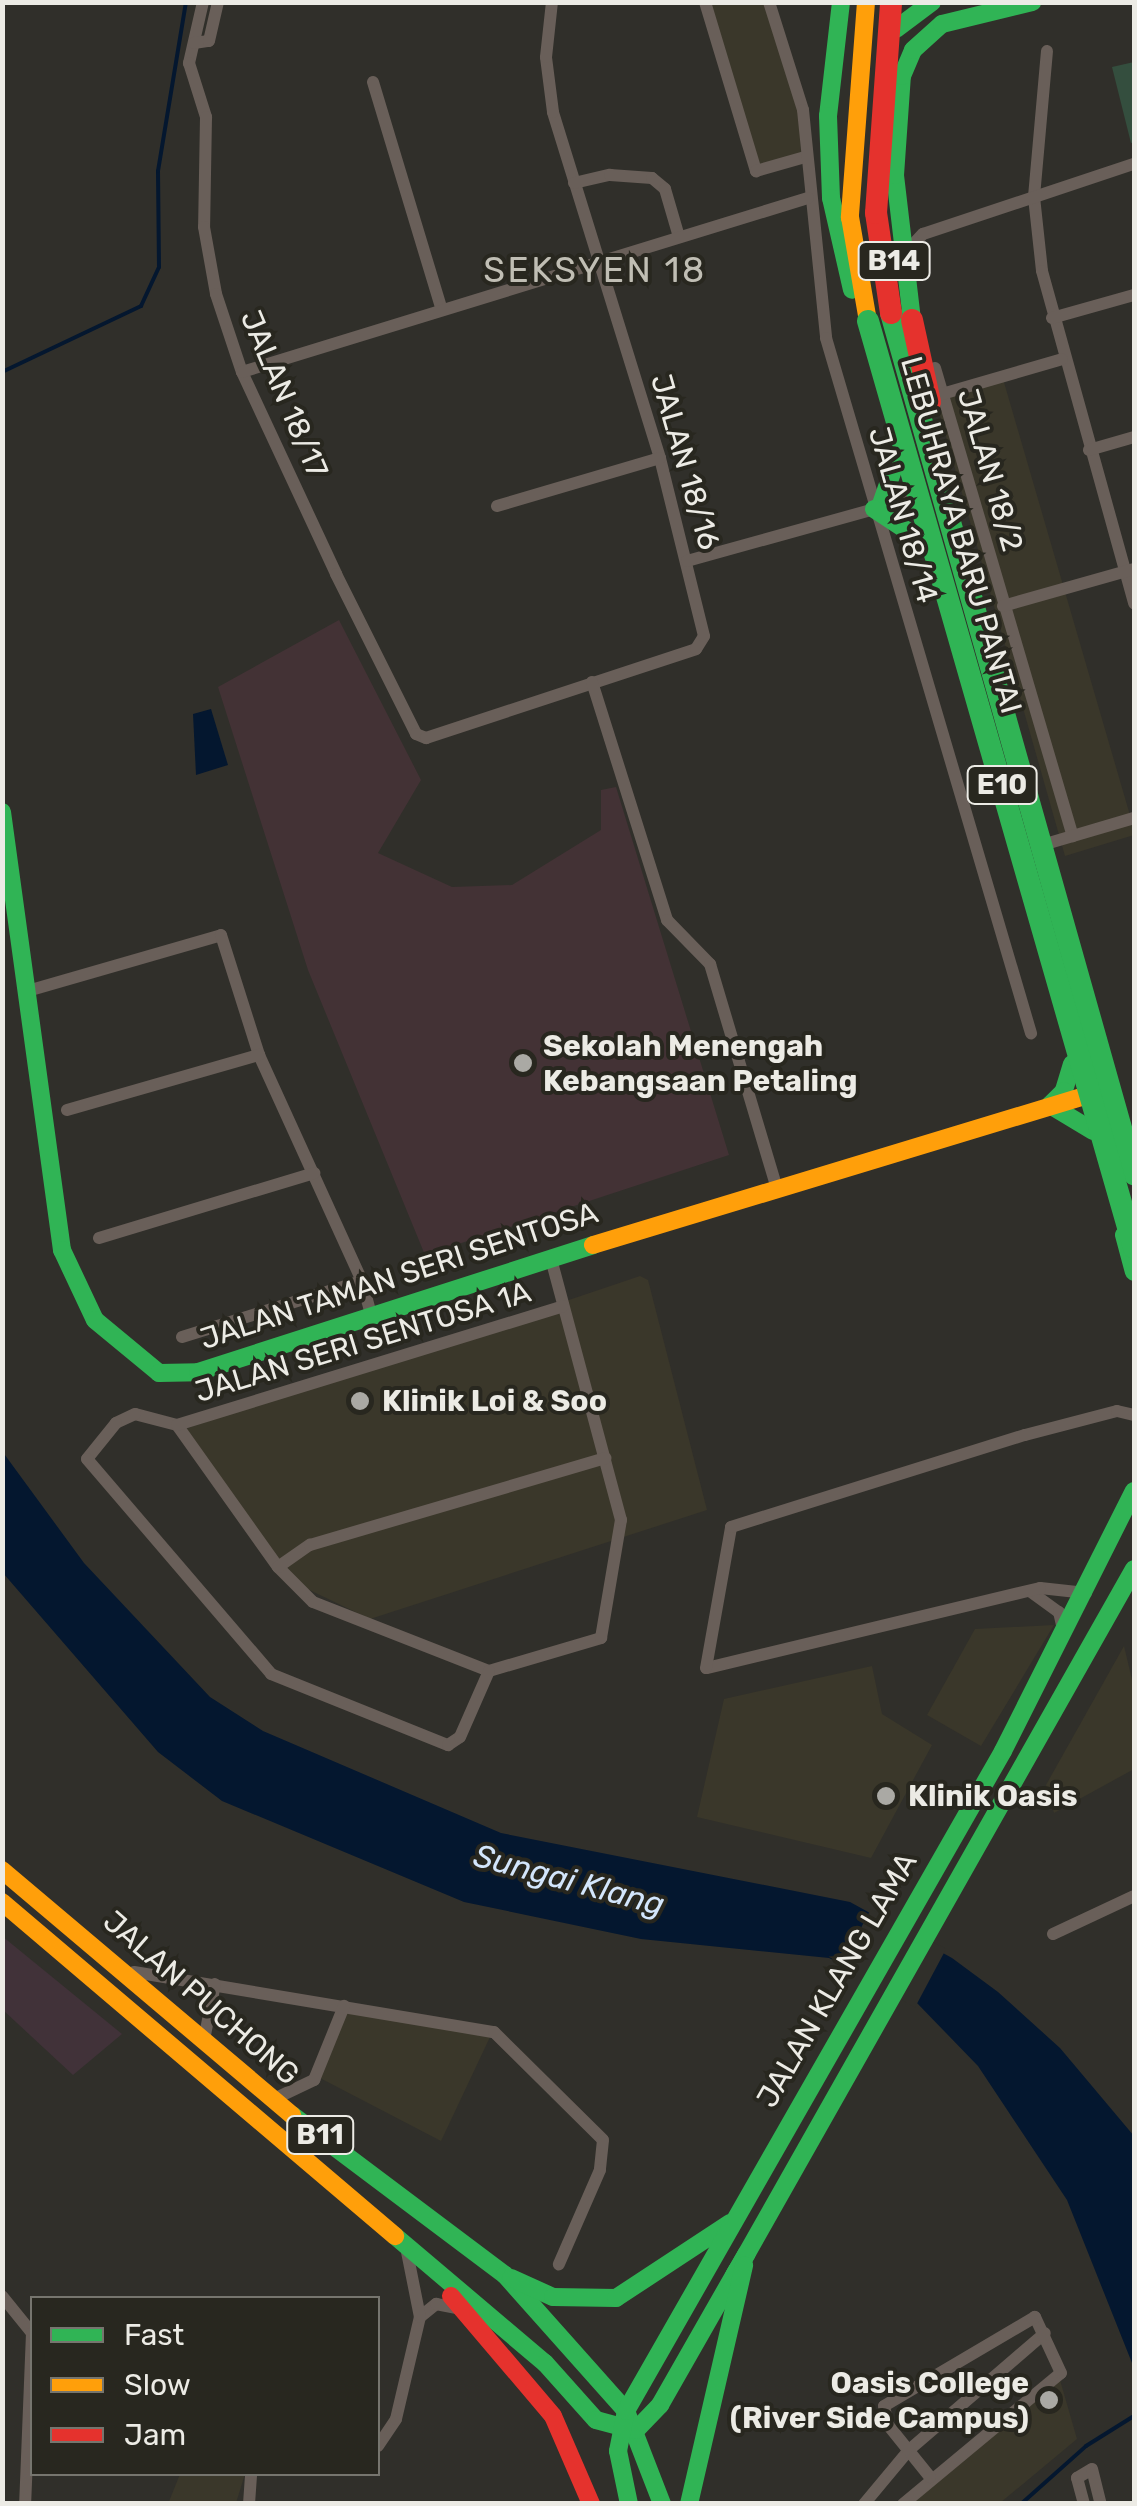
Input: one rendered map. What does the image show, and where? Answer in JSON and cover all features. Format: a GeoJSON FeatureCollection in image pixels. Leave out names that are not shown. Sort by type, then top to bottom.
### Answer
{"type":"FeatureCollection","features":[{"type":"Feature","properties":{"kind":"main road","name":"B14"},"geometry":{"type":"LineString","coordinates":[[841,2],[828,116],[831,198],[848,273],[1134,1272]]}},
{"type":"Feature","properties":{"kind":"main road"},"geometry":{"type":"LineString","coordinates":[[848,273],[842,154],[862,2]]}},
{"type":"Feature","properties":{"kind":"main road","name":"LEBUHRAYA BARU PANTAI"},"geometry":{"type":"LineString","coordinates":[[862,2],[850,154],[850,217],[868,321],[1134,1248]]}},
{"type":"Feature","properties":{"kind":"main road","name":"LEBUHRAYA BARU PANTAI"},"geometry":{"type":"LineString","coordinates":[[891,2],[876,152],[881,261],[958,565],[1134,1174]]}},
{"type":"Feature","properties":{"kind":"main road","name":"B14"},"geometry":{"type":"LineString","coordinates":[[900,2],[884,199],[932,396],[948,488],[1134,1142]]}},
{"type":"Feature","properties":{"kind":"main road"},"geometry":{"type":"LineString","coordinates":[[896,29],[932,2]]}},
{"type":"Feature","properties":{"kind":"main road"},"geometry":{"type":"LineString","coordinates":[[958,565],[898,240],[902,76],[913,50],[942,24],[1030,3]]}},
{"type":"Feature","properties":{"kind":"main road"},"geometry":{"type":"LineString","coordinates":[[898,456],[877,508],[924,542]]}},
{"type":"Feature","properties":{"kind":"main road","name":"JALAN TAMAN SERI SENTOSA"},"geometry":{"type":"LineString","coordinates":[[2,812],[62,1250],[76,1286],[114,1341],[159,1373],[179,1375],[776,1186],[1118,1087]]}},
{"type":"Feature","properties":{"kind":"main road"},"geometry":{"type":"LineString","coordinates":[[1072,1064],[1064,1091],[1050,1105],[1093,1131]]}},
{"type":"Feature","properties":{"kind":"main road","name":"JALAN KLANG LAMA"},"geometry":{"type":"LineString","coordinates":[[627,2424],[733,2221],[945,1856],[1086,1593],[1134,1491]]}},
{"type":"Feature","properties":{"kind":"main road"},"geometry":{"type":"LineString","coordinates":[[1063,1637],[1134,1513]]}},
{"type":"Feature","properties":{"kind":"main road","name":"JALAN KLANG LAMA"},"geometry":{"type":"LineString","coordinates":[[627,2424],[660,2405],[1134,1569]]}},
{"type":"Feature","properties":{"kind":"main road","name":"JALAN PUCHONG"},"geometry":{"type":"LineString","coordinates":[[2,1870],[129,1971],[272,2100],[505,2275],[627,2424]]}},
{"type":"Feature","properties":{"kind":"main road","name":"JALAN PUCHONG"},"geometry":{"type":"LineString","coordinates":[[2,1902],[429,2268],[545,2362],[596,2420],[627,2424]]}},
{"type":"Feature","properties":{"kind":"main road"},"geometry":{"type":"LineString","coordinates":[[505,2275],[554,2296],[616,2298],[733,2221]]}},
{"type":"Feature","properties":{"kind":"main road"},"geometry":{"type":"LineString","coordinates":[[688,2504],[746,2253]]}},
{"type":"Feature","properties":{"kind":"main road"},"geometry":{"type":"LineString","coordinates":[[429,2268],[552,2416],[591,2504]]}},
{"type":"Feature","properties":{"kind":"main road"},"geometry":{"type":"LineString","coordinates":[[627,2424],[629,2504]]}},
{"type":"Feature","properties":{"kind":"main road"},"geometry":{"type":"LineString","coordinates":[[627,2424],[662,2504]]}},
{"type":"Feature","properties":{"kind":"street"},"geometry":{"type":"LineString","coordinates":[[193,47],[202,2]]}},
{"type":"Feature","properties":{"kind":"street"},"geometry":{"type":"LineString","coordinates":[[193,47],[209,41],[218,2]]}},
{"type":"Feature","properties":{"kind":"street","name":"JALAN 18/16"},"geometry":{"type":"LineString","coordinates":[[416,734],[426,738],[701,645],[704,626],[660,458],[574,182],[549,88],[552,2]]}},
{"type":"Feature","properties":{"kind":"street"},"geometry":{"type":"LineString","coordinates":[[704,2],[756,171],[805,157]]}},
{"type":"Feature","properties":{"kind":"street","name":"JALAN 18/14"},"geometry":{"type":"LineString","coordinates":[[770,2],[803,110],[808,198],[826,338],[1032,1033]]}},
{"type":"Feature","properties":{"kind":"street","name":"JALAN 18/17"},"geometry":{"type":"LineString","coordinates":[[193,47],[190,70],[206,117],[210,270],[242,372],[416,734]]}},
{"type":"Feature","properties":{"kind":"street"},"geometry":{"type":"LineString","coordinates":[[1047,51],[1034,197],[1052,318],[1089,450],[1130,570],[1134,603]]}},
{"type":"Feature","properties":{"kind":"street"},"geometry":{"type":"LineString","coordinates":[[373,82],[442,310]]}},
{"type":"Feature","properties":{"kind":"street"},"geometry":{"type":"LineString","coordinates":[[1034,197],[1134,164]]}},
{"type":"Feature","properties":{"kind":"street"},"geometry":{"type":"LineString","coordinates":[[574,182],[610,175],[652,178],[665,189],[678,237]]}},
{"type":"Feature","properties":{"kind":"street","name":"JALAN 18/2"},"geometry":{"type":"LineString","coordinates":[[1034,197],[923,234],[906,251],[932,396],[1003,606],[1073,836]]}},
{"type":"Feature","properties":{"kind":"street"},"geometry":{"type":"LineString","coordinates":[[242,372],[808,198]]}},
{"type":"Feature","properties":{"kind":"street"},"geometry":{"type":"LineString","coordinates":[[1052,318],[1134,294]]}},
{"type":"Feature","properties":{"kind":"street"},"geometry":{"type":"LineString","coordinates":[[932,396],[1062,359]]}},
{"type":"Feature","properties":{"kind":"street"},"geometry":{"type":"LineString","coordinates":[[1089,450],[1134,437]]}},
{"type":"Feature","properties":{"kind":"street"},"geometry":{"type":"LineString","coordinates":[[497,506],[660,458]]}},
{"type":"Feature","properties":{"kind":"street"},"geometry":{"type":"LineString","coordinates":[[687,560],[948,488]]}},
{"type":"Feature","properties":{"kind":"street"},"geometry":{"type":"LineString","coordinates":[[1003,606],[1130,570]]}},
{"type":"Feature","properties":{"kind":"street"},"geometry":{"type":"LineString","coordinates":[[592,682],[667,920],[710,964],[776,1186]]}},
{"type":"Feature","properties":{"kind":"street"},"geometry":{"type":"LineString","coordinates":[[1049,843],[1134,818]]}},
{"type":"Feature","properties":{"kind":"street"},"geometry":{"type":"LineString","coordinates":[[24,992],[222,936],[259,1056],[362,1280],[371,1315]]}},
{"type":"Feature","properties":{"kind":"street"},"geometry":{"type":"LineString","coordinates":[[68,1110],[259,1056]]}},
{"type":"Feature","properties":{"kind":"street"},"geometry":{"type":"LineString","coordinates":[[98,1238],[314,1173]]}},
{"type":"Feature","properties":{"kind":"street"},"geometry":{"type":"LineString","coordinates":[[489,1671],[460,1737],[448,1746],[271,1674],[87,1459],[116,1423],[135,1414],[176,1425],[278,1567],[313,1602],[489,1671],[601,1638],[621,1520],[551,1258]]}},
{"type":"Feature","properties":{"kind":"street"},"geometry":{"type":"LineString","coordinates":[[182,1337],[362,1280]]}},
{"type":"Feature","properties":{"kind":"street","name":"JALAN SERI SENTOSA 1A"},"geometry":{"type":"LineString","coordinates":[[176,1425],[564,1306]]}},
{"type":"Feature","properties":{"kind":"street"},"geometry":{"type":"LineString","coordinates":[[1086,1593],[1031,1592],[706,1668],[731,1527],[919,1467],[1117,1412],[1134,1415]]}},
{"type":"Feature","properties":{"kind":"street"},"geometry":{"type":"LineString","coordinates":[[278,1567],[310,1545],[605,1458]]}},
{"type":"Feature","properties":{"kind":"street"},"geometry":{"type":"LineString","coordinates":[[1031,1592],[1059,1612],[1063,1637]]}},
{"type":"Feature","properties":{"kind":"street"},"geometry":{"type":"LineString","coordinates":[[1052,1934],[1134,1896]]}},
{"type":"Feature","properties":{"kind":"street"},"geometry":{"type":"LineString","coordinates":[[129,1971],[494,2032],[604,2140],[600,2170],[559,2264]]}},
{"type":"Feature","properties":{"kind":"street"},"geometry":{"type":"LineString","coordinates":[[204,2040],[214,1984]]}},
{"type":"Feature","properties":{"kind":"street"},"geometry":{"type":"LineString","coordinates":[[272,2100],[314,2080],[344,2006]]}},
{"type":"Feature","properties":{"kind":"street"},"geometry":{"type":"LineString","coordinates":[[380,2443],[396,2419],[420,2317],[406,2247]]}},
{"type":"Feature","properties":{"kind":"street"},"geometry":{"type":"LineString","coordinates":[[2,2296],[30,2331]]}},
{"type":"Feature","properties":{"kind":"street"},"geometry":{"type":"LineString","coordinates":[[420,2317],[440,2304],[461,2310]]}},
{"type":"Feature","properties":{"kind":"street"},"geometry":{"type":"LineString","coordinates":[[903,2504],[930,2477],[1061,2373],[1035,2318],[1027,2318],[884,2406],[888,2426],[930,2477]]}},
{"type":"Feature","properties":{"kind":"street"},"geometry":{"type":"LineString","coordinates":[[864,2504],[909,2450],[1045,2333]]}},
{"type":"Feature","properties":{"kind":"street"},"geometry":{"type":"LineString","coordinates":[[26,2504],[30,2391]]}},
{"type":"Feature","properties":{"kind":"street"},"geometry":{"type":"LineString","coordinates":[[1084,2504],[1077,2478],[1092,2469],[1101,2504]]}},
{"type":"Feature","properties":{"kind":"street"},"geometry":{"type":"LineString","coordinates":[[249,2504],[251,2476]]}},
{"type":"Feature","properties":{"kind":"shaded area"},"geometry":{"type":"Polygon","coordinates":[[[710,3],[766,3],[799,111],[801,153],[759,166],[710,3]]]}},
{"type":"Feature","properties":{"kind":"shaded area"},"geometry":{"type":"Polygon","coordinates":[[[1001,372],[1134,829],[1134,835],[1065,856],[933,391],[1001,372]]]}},
{"type":"Feature","properties":{"kind":"shaded area","name":"Sekolah Menengah Kebangsaan Petaling"},"geometry":{"type":"Polygon","coordinates":[[[339,620],[421,780],[378,853],[452,887],[512,885],[601,830],[601,790],[616,787],[729,1155],[425,1255],[308,970],[218,687],[339,620]]]}},
{"type":"Feature","properties":{"kind":"shaded area"},"geometry":{"type":"Polygon","coordinates":[[[640,1276],[648,1280],[707,1510],[370,1619],[297,1584],[185,1429],[640,1276]]]}},
{"type":"Feature","properties":{"kind":"shaded area"},"geometry":{"type":"Polygon","coordinates":[[[1054,1625],[981,1746],[927,1715],[975,1629],[1054,1625]]]}},
{"type":"Feature","properties":{"kind":"shaded area"},"geometry":{"type":"Polygon","coordinates":[[[1124,1646],[1134,1688],[1134,1769],[1054,1813],[1046,1785],[1124,1646]]]}},
{"type":"Feature","properties":{"kind":"shaded area"},"geometry":{"type":"Polygon","coordinates":[[[872,1666],[882,1714],[932,1745],[871,1858],[697,1817],[724,1699],[872,1666]]]}},
{"type":"Feature","properties":{"kind":"shaded area"},"geometry":{"type":"Polygon","coordinates":[[[2,1936],[122,2034],[73,2075],[3,2010],[2,1936]]]}},
{"type":"Feature","properties":{"kind":"shaded area"},"geometry":{"type":"Polygon","coordinates":[[[347,2012],[490,2037],[441,2141],[320,2078],[347,2012]]]}},
{"type":"Feature","properties":{"kind":"shaded area"},"geometry":{"type":"Polygon","coordinates":[[[1060,2380],[1077,2439],[1000,2503],[909,2504],[1060,2380]]]}},
{"type":"Feature","properties":{"kind":"shaded area"},"geometry":{"type":"Polygon","coordinates":[[[179,2476],[244,2476],[236,2503],[168,2504],[179,2476]]]}},
{"type":"Feature","properties":{"kind":"green space"},"geometry":{"type":"Polygon","coordinates":[[[1134,62],[1134,142],[1131,143],[1112,67],[1134,62]]]}},
{"type":"Feature","properties":{"kind":"water"},"geometry":{"type":"Polygon","coordinates":[[[211,709],[228,765],[196,775],[193,714],[211,709]]]}},
{"type":"Feature","properties":{"kind":"water","name":"Sungai Klang"},"geometry":{"type":"Polygon","coordinates":[[[2,1451],[84,1563],[210,1697],[263,1731],[501,1833],[850,1902],[952,1958],[998,1992],[1060,2048],[1134,2136],[1134,2368],[1067,2200],[978,2066],[916,2002],[829,1958],[641,1939],[464,1902],[222,1801],[158,1752],[3,1573],[2,1451]]]}},
{"type":"Feature","properties":{"kind":"pier"},"geometry":{"type":"Polygon","coordinates":[[[871,1909],[946,1949],[915,2007],[840,1967],[871,1909]]]}},
{"type":"Feature","properties":{"kind":"waterway"},"geometry":{"type":"LineString","coordinates":[[2,372],[141,306],[159,267],[158,171],[186,2]]}},
{"type":"Feature","properties":{"kind":"waterway"},"geometry":{"type":"LineString","coordinates":[[1021,2504],[1086,2446],[1134,2416]]}},
{"type":"Feature","properties":{"kind":"traffic: fast"},"geometry":{"type":"LineString","coordinates":[[841,2],[828,116],[831,198],[852,290]]}},
{"type":"Feature","properties":{"kind":"traffic: fast"},"geometry":{"type":"LineString","coordinates":[[896,29],[932,2]]}},
{"type":"Feature","properties":{"kind":"traffic: fast"},"geometry":{"type":"LineString","coordinates":[[912,320],[895,175],[902,76],[913,50],[942,24],[1032,2]]}},
{"type":"Feature","properties":{"kind":"traffic: fast"},"geometry":{"type":"LineString","coordinates":[[891,313],[1134,1174]]}},
{"type":"Feature","properties":{"kind":"traffic: fast"},"geometry":{"type":"LineString","coordinates":[[868,321],[1134,1248]]}},
{"type":"Feature","properties":{"kind":"traffic: fast"},"geometry":{"type":"LineString","coordinates":[[880,507],[898,456]]}},
{"type":"Feature","properties":{"kind":"traffic: fast"},"geometry":{"type":"LineString","coordinates":[[874,509],[924,542]]}},
{"type":"Feature","properties":{"kind":"traffic: fast"},"geometry":{"type":"LineString","coordinates":[[2,812],[62,1250],[95,1320],[159,1373],[198,1372],[593,1245]]}},
{"type":"Feature","properties":{"kind":"traffic: fast"},"geometry":{"type":"LineString","coordinates":[[1072,1064],[1064,1091],[1050,1105],[1093,1131]]}},
{"type":"Feature","properties":{"kind":"traffic: fast"},"geometry":{"type":"LineString","coordinates":[[1124,1235],[1134,1272]]}},
{"type":"Feature","properties":{"kind":"traffic: fast"},"geometry":{"type":"LineString","coordinates":[[629,2504],[618,2451],[626,2411],[1003,1751],[1134,1491]]}},
{"type":"Feature","properties":{"kind":"traffic: fast"},"geometry":{"type":"LineString","coordinates":[[747,2253],[734,2276],[1134,1569]]}},
{"type":"Feature","properties":{"kind":"traffic: fast"},"geometry":{"type":"LineString","coordinates":[[292,2115],[505,2275],[626,2411],[662,2504]]}},
{"type":"Feature","properties":{"kind":"traffic: fast"},"geometry":{"type":"LineString","coordinates":[[511,2278],[553,2297],[616,2298],[730,2223]]}},
{"type":"Feature","properties":{"kind":"traffic: fast"},"geometry":{"type":"LineString","coordinates":[[395,2236],[545,2363],[596,2420],[634,2430]]}},
{"type":"Feature","properties":{"kind":"traffic: fast"},"geometry":{"type":"LineString","coordinates":[[689,2504],[744,2265]]}},
{"type":"Feature","properties":{"kind":"traffic: fast"},"geometry":{"type":"LineString","coordinates":[[636,2430],[660,2405],[736,2272]]}},
{"type":"Feature","properties":{"kind":"traffic: slow"},"geometry":{"type":"LineString","coordinates":[[866,2],[850,217],[868,321]]}},
{"type":"Feature","properties":{"kind":"traffic: slow"},"geometry":{"type":"LineString","coordinates":[[593,1245],[1098,1092]]}},
{"type":"Feature","properties":{"kind":"traffic: slow"},"geometry":{"type":"LineString","coordinates":[[2,1870],[292,2115]]}},
{"type":"Feature","properties":{"kind":"traffic: slow"},"geometry":{"type":"LineString","coordinates":[[2,1902],[395,2236]]}},
{"type":"Feature","properties":{"kind":"traffic: jam"},"geometry":{"type":"LineString","coordinates":[[891,2],[876,213],[891,313]]}},
{"type":"Feature","properties":{"kind":"traffic: jam"},"geometry":{"type":"LineString","coordinates":[[912,320],[930,402]]}},
{"type":"Feature","properties":{"kind":"traffic: jam"},"geometry":{"type":"LineString","coordinates":[[451,2296],[553,2416],[591,2504]]}},
{"type":"Feature","properties":{"kind":"place","name":"Sekolah Menengah Kebangsaan Petaling"},"geometry":{"type":"Point","coordinates":[523,1063]}},
{"type":"Feature","properties":{"kind":"place","name":"Klinik Loi & Soo"},"geometry":{"type":"Point","coordinates":[360,1401]}},
{"type":"Feature","properties":{"kind":"place","name":"Klinik Oasis"},"geometry":{"type":"Point","coordinates":[886,1796]}},
{"type":"Feature","properties":{"kind":"place","name":"Oasis College (River Side Campus)"},"geometry":{"type":"Point","coordinates":[1049,2400]}},
{"type":"Feature","properties":{"kind":"district","name":"SEKSYEN 18"},"geometry":{"type":"Point","coordinates":[595,270]}}]}
